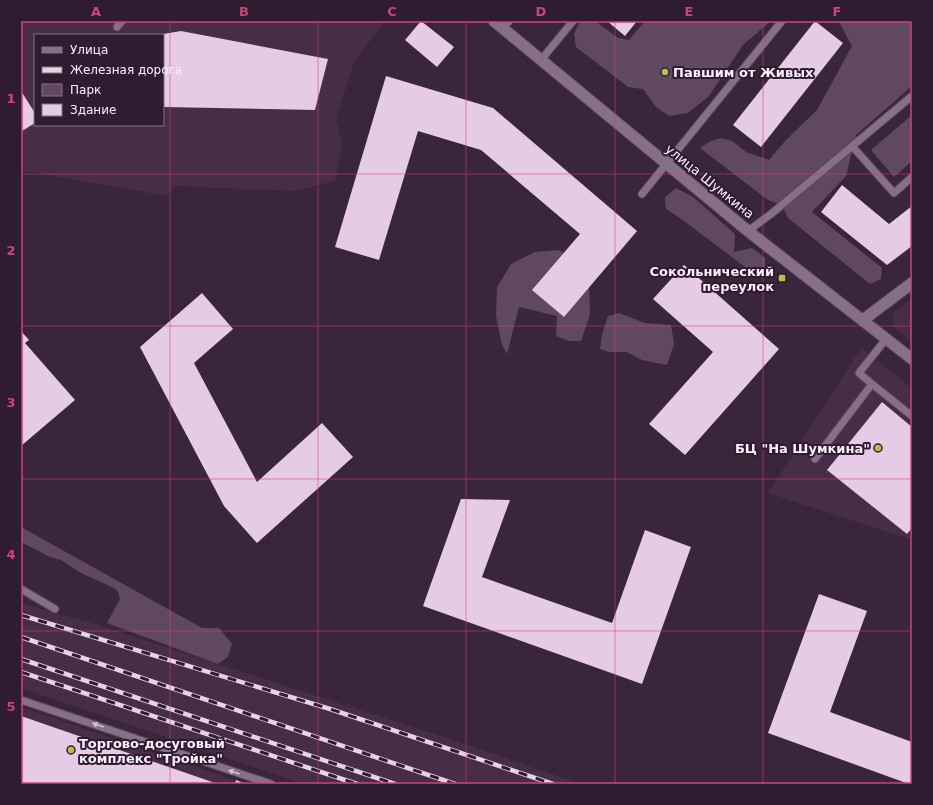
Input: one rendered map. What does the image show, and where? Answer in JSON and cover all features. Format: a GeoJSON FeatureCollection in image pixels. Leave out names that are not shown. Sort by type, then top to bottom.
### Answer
{"type":"FeatureCollection","features":[{"type":"Feature","properties":{"kind":"street","name":"улица Шумкина"},"geometry":{"type":"LineString","coordinates":[[502,23],[541,60],[666,164],[748,231],[912,359]]}},
{"type":"Feature","properties":{"kind":"street"},"geometry":{"type":"LineString","coordinates":[[863,320],[912,283]]}},
{"type":"Feature","properties":{"kind":"lane"},"geometry":{"type":"LineString","coordinates":[[118,27],[122,21]]}},
{"type":"Feature","properties":{"kind":"lane"},"geometry":{"type":"LineString","coordinates":[[541,60],[573,21]]}},
{"type":"Feature","properties":{"kind":"lane"},"geometry":{"type":"LineString","coordinates":[[642,194],[782,21]]}},
{"type":"Feature","properties":{"kind":"lane"},"geometry":{"type":"LineString","coordinates":[[748,231],[771,214],[912,96]]}},
{"type":"Feature","properties":{"kind":"lane"},"geometry":{"type":"LineString","coordinates":[[852,146],[894,193],[912,177]]}},
{"type":"Feature","properties":{"kind":"lane"},"geometry":{"type":"LineString","coordinates":[[886,339],[859,374],[912,416]]}},
{"type":"Feature","properties":{"kind":"lane"},"geometry":{"type":"LineString","coordinates":[[815,458],[872,384]]}},
{"type":"Feature","properties":{"kind":"lane"},"geometry":{"type":"LineString","coordinates":[[21,589],[55,609]]}},
{"type":"Feature","properties":{"kind":"lane"},"geometry":{"type":"LineString","coordinates":[[21,700],[271,784]]}},
{"type":"Feature","properties":{"kind":"shaded area"},"geometry":{"type":"Polygon","coordinates":[[[21,21],[385,21],[354,62],[336,119],[342,143],[335,181],[294,191],[176,186],[166,196],[21,170],[21,21]]]}},
{"type":"Feature","properties":{"kind":"shaded area"},"geometry":{"type":"Polygon","coordinates":[[[912,298],[912,342],[893,327],[893,313],[912,298]]]}},
{"type":"Feature","properties":{"kind":"shaded area"},"geometry":{"type":"Polygon","coordinates":[[[861,348],[912,388],[912,540],[768,493],[861,348]]]}},
{"type":"Feature","properties":{"kind":"shaded area"},"geometry":{"type":"Polygon","coordinates":[[[21,603],[98,625],[456,741],[581,784],[304,784],[21,688],[21,603]]]}},
{"type":"Feature","properties":{"kind":"shaded area","name":"Торгово-досуговый комплекс \"Тройка\""},"geometry":{"type":"Polygon","coordinates":[[[21,707],[246,784],[21,784],[21,707]]]}},
{"type":"Feature","properties":{"kind":"green space"},"geometry":{"type":"Polygon","coordinates":[[[580,21],[595,21],[618,38],[629,40],[645,21],[771,21],[743,45],[709,96],[688,113],[669,116],[656,107],[643,89],[628,87],[576,47],[574,34],[580,21]]]}},
{"type":"Feature","properties":{"kind":"green space"},"geometry":{"type":"Polygon","coordinates":[[[837,21],[912,21],[912,86],[856,135],[846,176],[812,212],[882,268],[881,279],[870,284],[788,218],[782,205],[768,200],[700,148],[711,141],[721,138],[732,141],[746,152],[769,160],[786,140],[817,110],[852,46],[839,22],[837,21]]]}},
{"type":"Feature","properties":{"kind":"green space"},"geometry":{"type":"Polygon","coordinates":[[[912,115],[912,161],[894,177],[871,150],[912,115]]]}},
{"type":"Feature","properties":{"kind":"green space"},"geometry":{"type":"Polygon","coordinates":[[[676,188],[693,197],[735,234],[734,252],[752,248],[765,258],[765,269],[757,276],[666,209],[665,197],[676,188]]]}},
{"type":"Feature","properties":{"kind":"green space"},"geometry":{"type":"Polygon","coordinates":[[[559,250],[579,262],[589,278],[590,315],[581,341],[569,341],[556,336],[557,316],[519,307],[507,354],[502,345],[496,316],[497,287],[511,264],[535,252],[559,250]]]}},
{"type":"Feature","properties":{"kind":"green space"},"geometry":{"type":"Polygon","coordinates":[[[619,313],[645,323],[671,325],[674,344],[667,365],[642,360],[627,352],[609,352],[600,349],[602,335],[608,316],[619,313]]]}},
{"type":"Feature","properties":{"kind":"green space"},"geometry":{"type":"Polygon","coordinates":[[[21,527],[202,628],[219,628],[232,644],[228,657],[218,664],[107,623],[120,599],[118,592],[114,588],[81,573],[61,560],[50,557],[21,542],[21,527]]]}},
{"type":"Feature","properties":{"kind":"building"},"geometry":{"type":"Polygon","coordinates":[[[421,21],[454,47],[437,67],[405,40],[421,21]]]}},
{"type":"Feature","properties":{"kind":"building"},"geometry":{"type":"Polygon","coordinates":[[[607,21],[637,21],[625,36],[607,21]]]}},
{"type":"Feature","properties":{"kind":"building"},"geometry":{"type":"Polygon","coordinates":[[[815,21],[843,43],[761,147],[733,125],[815,21]]]}},
{"type":"Feature","properties":{"kind":"building"},"geometry":{"type":"Polygon","coordinates":[[[181,31],[328,59],[315,110],[164,107],[163,34],[181,31]]]}},
{"type":"Feature","properties":{"kind":"building"},"geometry":{"type":"Polygon","coordinates":[[[386,76],[493,108],[637,231],[564,317],[532,290],[580,234],[481,150],[418,131],[379,260],[335,247],[386,76]]]}},
{"type":"Feature","properties":{"kind":"building"},"geometry":{"type":"Polygon","coordinates":[[[21,91],[34,111],[34,124],[22,131],[21,91]]]}},
{"type":"Feature","properties":{"kind":"building"},"geometry":{"type":"Polygon","coordinates":[[[842,185],[889,224],[912,206],[912,246],[887,265],[821,212],[842,185]]]}},
{"type":"Feature","properties":{"kind":"building"},"geometry":{"type":"Polygon","coordinates":[[[684,265],[779,349],[685,455],[649,424],[713,352],[653,299],[684,265]]]}},
{"type":"Feature","properties":{"kind":"building"},"geometry":{"type":"Polygon","coordinates":[[[202,293],[233,329],[194,363],[257,482],[322,423],[353,457],[257,543],[224,506],[140,347],[202,293]]]}},
{"type":"Feature","properties":{"kind":"building"},"geometry":{"type":"Polygon","coordinates":[[[21,331],[29,340],[25,343],[75,400],[21,446],[21,331]]]}},
{"type":"Feature","properties":{"kind":"building","name":"БЦ \"На Шумкина\""},"geometry":{"type":"Polygon","coordinates":[[[882,402],[912,427],[912,528],[907,534],[827,470],[882,402]]]}},
{"type":"Feature","properties":{"kind":"building"},"geometry":{"type":"Polygon","coordinates":[[[461,499],[510,500],[482,577],[612,623],[645,530],[691,547],[642,684],[423,606],[461,499]]]}},
{"type":"Feature","properties":{"kind":"building"},"geometry":{"type":"Polygon","coordinates":[[[819,594],[867,611],[830,712],[912,742],[912,784],[768,733],[819,594]]]}},
{"type":"Feature","properties":{"kind":"building","name":"Торгово-досуговый комплекс \"Тройка\""},"geometry":{"type":"Polygon","coordinates":[[[21,716],[218,784],[21,784],[21,716]]]}},
{"type":"Feature","properties":{"kind":"building","name":"Торгово-досуговый комплекс \"Тройка\""},"geometry":{"type":"Polygon","coordinates":[[[236,780],[246,784],[235,784],[236,780]]]}},
{"type":"Feature","properties":{"kind":"railway"},"geometry":{"type":"LineString","coordinates":[[21,615],[330,709],[553,784]]}},
{"type":"Feature","properties":{"kind":"railway"},"geometry":{"type":"LineString","coordinates":[[21,637],[455,784]]}},
{"type":"Feature","properties":{"kind":"railway"},"geometry":{"type":"LineString","coordinates":[[21,659],[395,784]]}},
{"type":"Feature","properties":{"kind":"railway"},"geometry":{"type":"LineString","coordinates":[[21,672],[357,784]]}},
{"type":"Feature","properties":{"kind":"place","name":"Павшим от Живых"},"geometry":{"type":"Point","coordinates":[665,72]}},
{"type":"Feature","properties":{"kind":"place","name":"Сокольнический переулок"},"geometry":{"type":"Point","coordinates":[782,278]}},
{"type":"Feature","properties":{"kind":"place","name":"БЦ \"На Шумкина\""},"geometry":{"type":"Point","coordinates":[878,448]}},
{"type":"Feature","properties":{"kind":"place","name":"Торгово-досуговый комплекс \"Тройка\""},"geometry":{"type":"Point","coordinates":[71,750]}}]}
